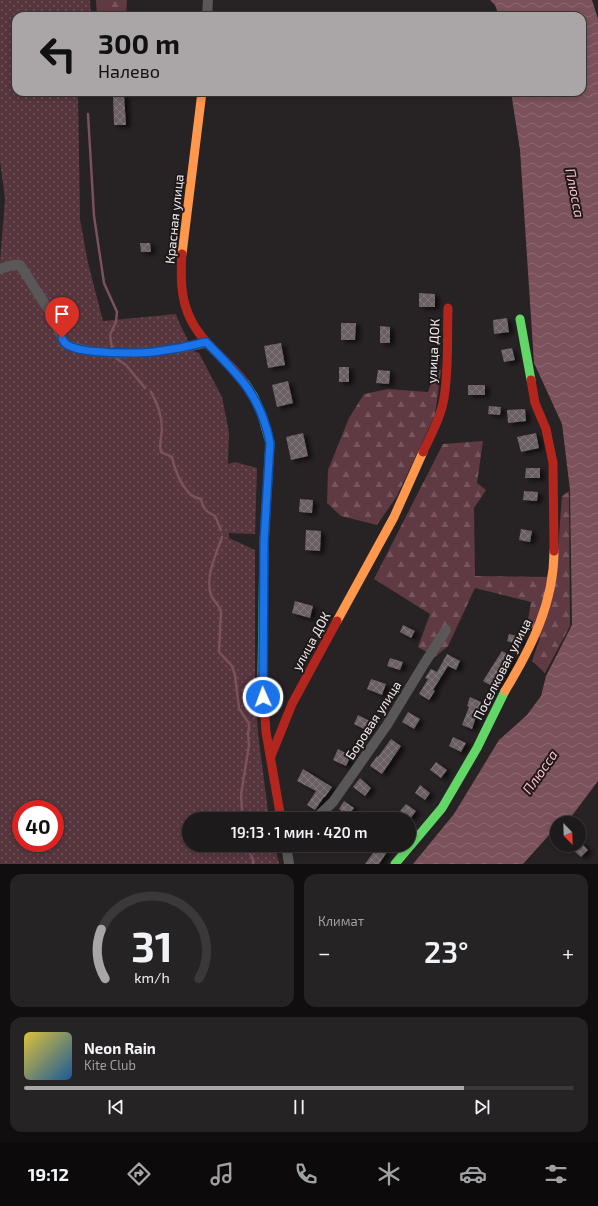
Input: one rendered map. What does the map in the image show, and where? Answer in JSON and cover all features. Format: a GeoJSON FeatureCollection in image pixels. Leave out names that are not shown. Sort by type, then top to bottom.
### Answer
{"type":"FeatureCollection","features":[{"type":"Feature","properties":{"kind":"street"},"geometry":{"type":"LineString","coordinates":[[207,12],[208,0]]}},
{"type":"Feature","properties":{"kind":"street","name":"Красная улица"},"geometry":{"type":"LineString","coordinates":[[202,96],[183,249],[181,283],[189,318],[196,330],[206,342]]}},
{"type":"Feature","properties":{"kind":"street"},"geometry":{"type":"LineString","coordinates":[[0,269],[13,265],[20,266],[50,312],[65,344],[75,348],[95,351],[159,352],[206,342],[248,387],[258,403],[268,430],[270,443],[264,542],[262,686],[266,732],[280,812]]}},
{"type":"Feature","properties":{"kind":"street","name":"улица ДОК"},"geometry":{"type":"LineString","coordinates":[[270,758],[292,704],[394,518],[438,419],[444,398],[448,308]]}},
{"type":"Feature","properties":{"kind":"street","name":"Поселковая улица"},"geometry":{"type":"LineString","coordinates":[[395,864],[442,808],[464,771],[501,698],[524,659],[538,630],[547,603],[554,564],[552,462],[546,429],[535,403],[520,319]]}},
{"type":"Feature","properties":{"kind":"street","name":"Боровая улица"},"geometry":{"type":"LineString","coordinates":[[322,812],[333,802],[383,731],[446,630]]}},
{"type":"Feature","properties":{"kind":"street"},"geometry":{"type":"LineString","coordinates":[[287,852],[289,864]]}},
{"type":"Feature","properties":{"kind":"green space"},"geometry":{"type":"Polygon","coordinates":[[[96,0],[127,0],[126,12],[97,12],[96,0]]]}},
{"type":"Feature","properties":{"kind":"green space"},"geometry":{"type":"Polygon","coordinates":[[[436,370],[441,370],[435,415],[397,496],[377,525],[341,516],[327,503],[328,470],[349,418],[364,394],[388,389],[428,392],[436,370]]]}},
{"type":"Feature","properties":{"kind":"green space"},"geometry":{"type":"Polygon","coordinates":[[[483,441],[477,483],[486,490],[474,508],[475,576],[556,577],[562,496],[569,491],[570,626],[545,673],[532,661],[540,638],[527,625],[531,602],[475,588],[448,646],[435,657],[418,647],[430,614],[374,579],[443,444],[483,441]]]}},
{"type":"Feature","properties":{"kind":"shaded area"},"geometry":{"type":"Polygon","coordinates":[[[0,0],[90,0],[91,12],[12,12],[12,96],[78,96],[80,219],[88,263],[103,321],[176,314],[191,350],[199,353],[222,397],[229,432],[228,464],[235,462],[257,468],[255,534],[229,533],[229,538],[255,550],[255,687],[258,733],[268,812],[182,812],[182,852],[276,852],[279,864],[0,864],[0,262],[5,199],[0,161],[0,0]]]}},
{"type":"Feature","properties":{"kind":"water","name":"Плюсса"},"geometry":{"type":"Polygon","coordinates":[[[490,0],[592,0],[598,19],[598,781],[572,816],[550,816],[550,834],[523,864],[413,864],[454,814],[499,740],[527,715],[541,696],[546,676],[572,625],[570,490],[562,424],[534,363],[520,150],[512,96],[586,96],[586,12],[498,12],[495,5],[490,0]]]}},
{"type":"Feature","properties":{"kind":"building"},"geometry":{"type":"Polygon","coordinates":[[[113,96],[124,96],[126,125],[114,125],[113,96]]]}},
{"type":"Feature","properties":{"kind":"building"},"geometry":{"type":"Polygon","coordinates":[[[140,243],[150,243],[151,252],[141,252],[140,243]]]}},
{"type":"Feature","properties":{"kind":"building"},"geometry":{"type":"Polygon","coordinates":[[[419,293],[435,294],[435,307],[419,307],[419,293]]]}},
{"type":"Feature","properties":{"kind":"building"},"geometry":{"type":"Polygon","coordinates":[[[507,318],[509,332],[494,334],[493,320],[507,318]]]}},
{"type":"Feature","properties":{"kind":"building"},"geometry":{"type":"Polygon","coordinates":[[[341,323],[356,323],[355,340],[341,340],[341,323]]]}},
{"type":"Feature","properties":{"kind":"building"},"geometry":{"type":"Polygon","coordinates":[[[380,326],[390,327],[390,343],[380,343],[380,326]]]}},
{"type":"Feature","properties":{"kind":"building"},"geometry":{"type":"Polygon","coordinates":[[[281,343],[285,365],[268,368],[264,346],[281,343]]]}},
{"type":"Feature","properties":{"kind":"building"},"geometry":{"type":"Polygon","coordinates":[[[512,348],[515,360],[504,362],[501,350],[512,348]]]}},
{"type":"Feature","properties":{"kind":"building"},"geometry":{"type":"Polygon","coordinates":[[[339,367],[349,367],[349,382],[339,382],[339,367]]]}},
{"type":"Feature","properties":{"kind":"building"},"geometry":{"type":"Polygon","coordinates":[[[378,370],[390,371],[389,384],[376,383],[378,370]]]}},
{"type":"Feature","properties":{"kind":"building"},"geometry":{"type":"Polygon","coordinates":[[[288,381],[293,403],[277,407],[272,385],[288,381]]]}},
{"type":"Feature","properties":{"kind":"building"},"geometry":{"type":"Polygon","coordinates":[[[468,385],[485,385],[485,395],[468,395],[468,385]]]}},
{"type":"Feature","properties":{"kind":"building"},"geometry":{"type":"Polygon","coordinates":[[[489,406],[501,407],[500,415],[488,414],[489,406]]]}},
{"type":"Feature","properties":{"kind":"building"},"geometry":{"type":"Polygon","coordinates":[[[525,409],[526,421],[508,423],[507,410],[525,409]]]}},
{"type":"Feature","properties":{"kind":"building"},"geometry":{"type":"Polygon","coordinates":[[[303,433],[308,456],[291,460],[286,437],[303,433]]]}},
{"type":"Feature","properties":{"kind":"building"},"geometry":{"type":"Polygon","coordinates":[[[536,433],[539,448],[521,452],[517,437],[536,433]]]}},
{"type":"Feature","properties":{"kind":"building"},"geometry":{"type":"Polygon","coordinates":[[[526,468],[540,468],[540,478],[525,478],[526,468]]]}},
{"type":"Feature","properties":{"kind":"building"},"geometry":{"type":"Polygon","coordinates":[[[524,491],[538,492],[537,501],[523,500],[524,491]]]}},
{"type":"Feature","properties":{"kind":"building"},"geometry":{"type":"Polygon","coordinates":[[[300,499],[313,500],[312,513],[299,512],[300,499]]]}},
{"type":"Feature","properties":{"kind":"building"},"geometry":{"type":"Polygon","coordinates":[[[521,529],[532,531],[530,542],[519,540],[521,529]]]}},
{"type":"Feature","properties":{"kind":"building"},"geometry":{"type":"Polygon","coordinates":[[[306,530],[321,531],[320,551],[305,550],[306,530]]]}},
{"type":"Feature","properties":{"kind":"building"},"geometry":{"type":"Polygon","coordinates":[[[295,601],[313,606],[310,618],[292,613],[295,601]]]}},
{"type":"Feature","properties":{"kind":"building"},"geometry":{"type":"Polygon","coordinates":[[[403,625],[415,631],[411,638],[400,632],[403,625]]]}},
{"type":"Feature","properties":{"kind":"building"},"geometry":{"type":"Polygon","coordinates":[[[509,634],[522,637],[520,645],[507,641],[509,634]]]}},
{"type":"Feature","properties":{"kind":"building"},"geometry":{"type":"Polygon","coordinates":[[[502,651],[513,657],[495,688],[483,681],[502,651]]]}},
{"type":"Feature","properties":{"kind":"building"},"geometry":{"type":"Polygon","coordinates":[[[447,654],[460,661],[456,670],[448,666],[433,690],[435,691],[429,700],[419,694],[428,679],[425,678],[431,669],[437,672],[447,654]]]}},
{"type":"Feature","properties":{"kind":"building"},"geometry":{"type":"Polygon","coordinates":[[[390,658],[403,662],[400,670],[387,666],[390,658]]]}},
{"type":"Feature","properties":{"kind":"building"},"geometry":{"type":"Polygon","coordinates":[[[371,679],[386,684],[382,695],[367,689],[371,679]]]}},
{"type":"Feature","properties":{"kind":"building"},"geometry":{"type":"Polygon","coordinates":[[[470,697],[481,702],[472,729],[462,725],[469,707],[467,706],[470,697]]]}},
{"type":"Feature","properties":{"kind":"building"},"geometry":{"type":"Polygon","coordinates":[[[408,712],[420,719],[414,729],[402,722],[408,712]]]}},
{"type":"Feature","properties":{"kind":"building"},"geometry":{"type":"Polygon","coordinates":[[[358,715],[370,721],[366,730],[354,724],[358,715]]]}},
{"type":"Feature","properties":{"kind":"building"},"geometry":{"type":"Polygon","coordinates":[[[453,737],[466,743],[461,752],[449,746],[453,737]]]}},
{"type":"Feature","properties":{"kind":"building"},"geometry":{"type":"Polygon","coordinates":[[[391,739],[401,746],[382,774],[370,766],[391,739]]]}},
{"type":"Feature","properties":{"kind":"building"},"geometry":{"type":"Polygon","coordinates":[[[338,749],[351,756],[346,766],[333,760],[338,749]]]}},
{"type":"Feature","properties":{"kind":"building"},"geometry":{"type":"Polygon","coordinates":[[[436,762],[447,770],[441,778],[430,770],[436,762]]]}},
{"type":"Feature","properties":{"kind":"building"},"geometry":{"type":"Polygon","coordinates":[[[303,769],[332,787],[315,810],[307,805],[316,791],[297,781],[303,769]]]}},
{"type":"Feature","properties":{"kind":"building"},"geometry":{"type":"Polygon","coordinates":[[[360,778],[371,788],[365,796],[353,787],[360,778]]]}},
{"type":"Feature","properties":{"kind":"building"},"geometry":{"type":"Polygon","coordinates":[[[420,785],[430,793],[425,800],[415,793],[420,785]]]}},
{"type":"Feature","properties":{"kind":"building"},"geometry":{"type":"Polygon","coordinates":[[[344,801],[354,808],[351,812],[343,812],[339,809],[344,801]]]}},
{"type":"Feature","properties":{"kind":"building"},"geometry":{"type":"Polygon","coordinates":[[[406,804],[416,811],[401,812],[400,811],[406,804]]]}},
{"type":"Feature","properties":{"kind":"building"},"geometry":{"type":"Polygon","coordinates":[[[374,852],[387,852],[379,864],[365,864],[374,852]]]}},
{"type":"Feature","properties":{"kind":"building"},"geometry":{"type":"Polygon","coordinates":[[[575,852],[586,852],[581,857],[575,852]]]}},
{"type":"Feature","properties":{"kind":"waterway"},"geometry":{"type":"LineString","coordinates":[[88,114],[94,216],[104,283],[117,312],[116,322],[110,335],[112,348]]}},
{"type":"Feature","properties":{"kind":"waterway"},"geometry":{"type":"LineString","coordinates":[[113,356],[126,365],[145,388]]}},
{"type":"Feature","properties":{"kind":"waterway"},"geometry":{"type":"LineString","coordinates":[[151,392],[158,405],[161,419],[161,452],[172,457],[174,467],[181,482],[191,495],[201,499],[206,510],[215,516],[221,530]]}},
{"type":"Feature","properties":{"kind":"waterway"},"geometry":{"type":"LineString","coordinates":[[222,537],[209,580],[211,595],[221,611],[219,652],[232,666],[235,675],[239,708],[249,724],[249,745],[241,795],[242,812]]}},
{"type":"Feature","properties":{"kind":"waterway"},"geometry":{"type":"LineString","coordinates":[[249,852],[253,859],[253,864]]}},
{"type":"Feature","properties":{"kind":"traffic: fast"},"geometry":{"type":"LineString","coordinates":[[520,319],[531,380]]}},
{"type":"Feature","properties":{"kind":"traffic: fast"},"geometry":{"type":"LineString","coordinates":[[245,383],[254,397],[262,415],[270,443],[264,542],[262,675]]}},
{"type":"Feature","properties":{"kind":"traffic: fast"},"geometry":{"type":"LineString","coordinates":[[395,864],[442,808],[477,748],[505,691]]}},
{"type":"Feature","properties":{"kind":"traffic: slow"},"geometry":{"type":"LineString","coordinates":[[182,254],[202,96]]}},
{"type":"Feature","properties":{"kind":"traffic: slow"},"geometry":{"type":"LineString","coordinates":[[337,621],[394,517],[423,452]]}},
{"type":"Feature","properties":{"kind":"traffic: slow"},"geometry":{"type":"LineString","coordinates":[[505,691],[532,642],[545,607],[550,589],[554,551]]}},
{"type":"Feature","properties":{"kind":"traffic: jam"},"geometry":{"type":"LineString","coordinates":[[182,254],[182,293],[194,326],[202,337],[245,383]]}},
{"type":"Feature","properties":{"kind":"traffic: jam"},"geometry":{"type":"LineString","coordinates":[[423,452],[443,405],[446,387],[448,308]]}},
{"type":"Feature","properties":{"kind":"traffic: jam"},"geometry":{"type":"LineString","coordinates":[[531,380],[535,403],[546,429],[553,463],[554,551]]}},
{"type":"Feature","properties":{"kind":"traffic: jam"},"geometry":{"type":"LineString","coordinates":[[271,756],[292,704],[337,621]]}},
{"type":"Feature","properties":{"kind":"traffic: jam"},"geometry":{"type":"LineString","coordinates":[[262,675],[266,732],[280,812]]}},
{"type":"Feature","properties":{"kind":"route"},"geometry":{"type":"LineString","coordinates":[[62,338],[65,344],[75,348],[110,352],[159,352],[206,342],[248,387],[258,403],[268,430],[270,443],[264,542],[263,697]]}}]}
